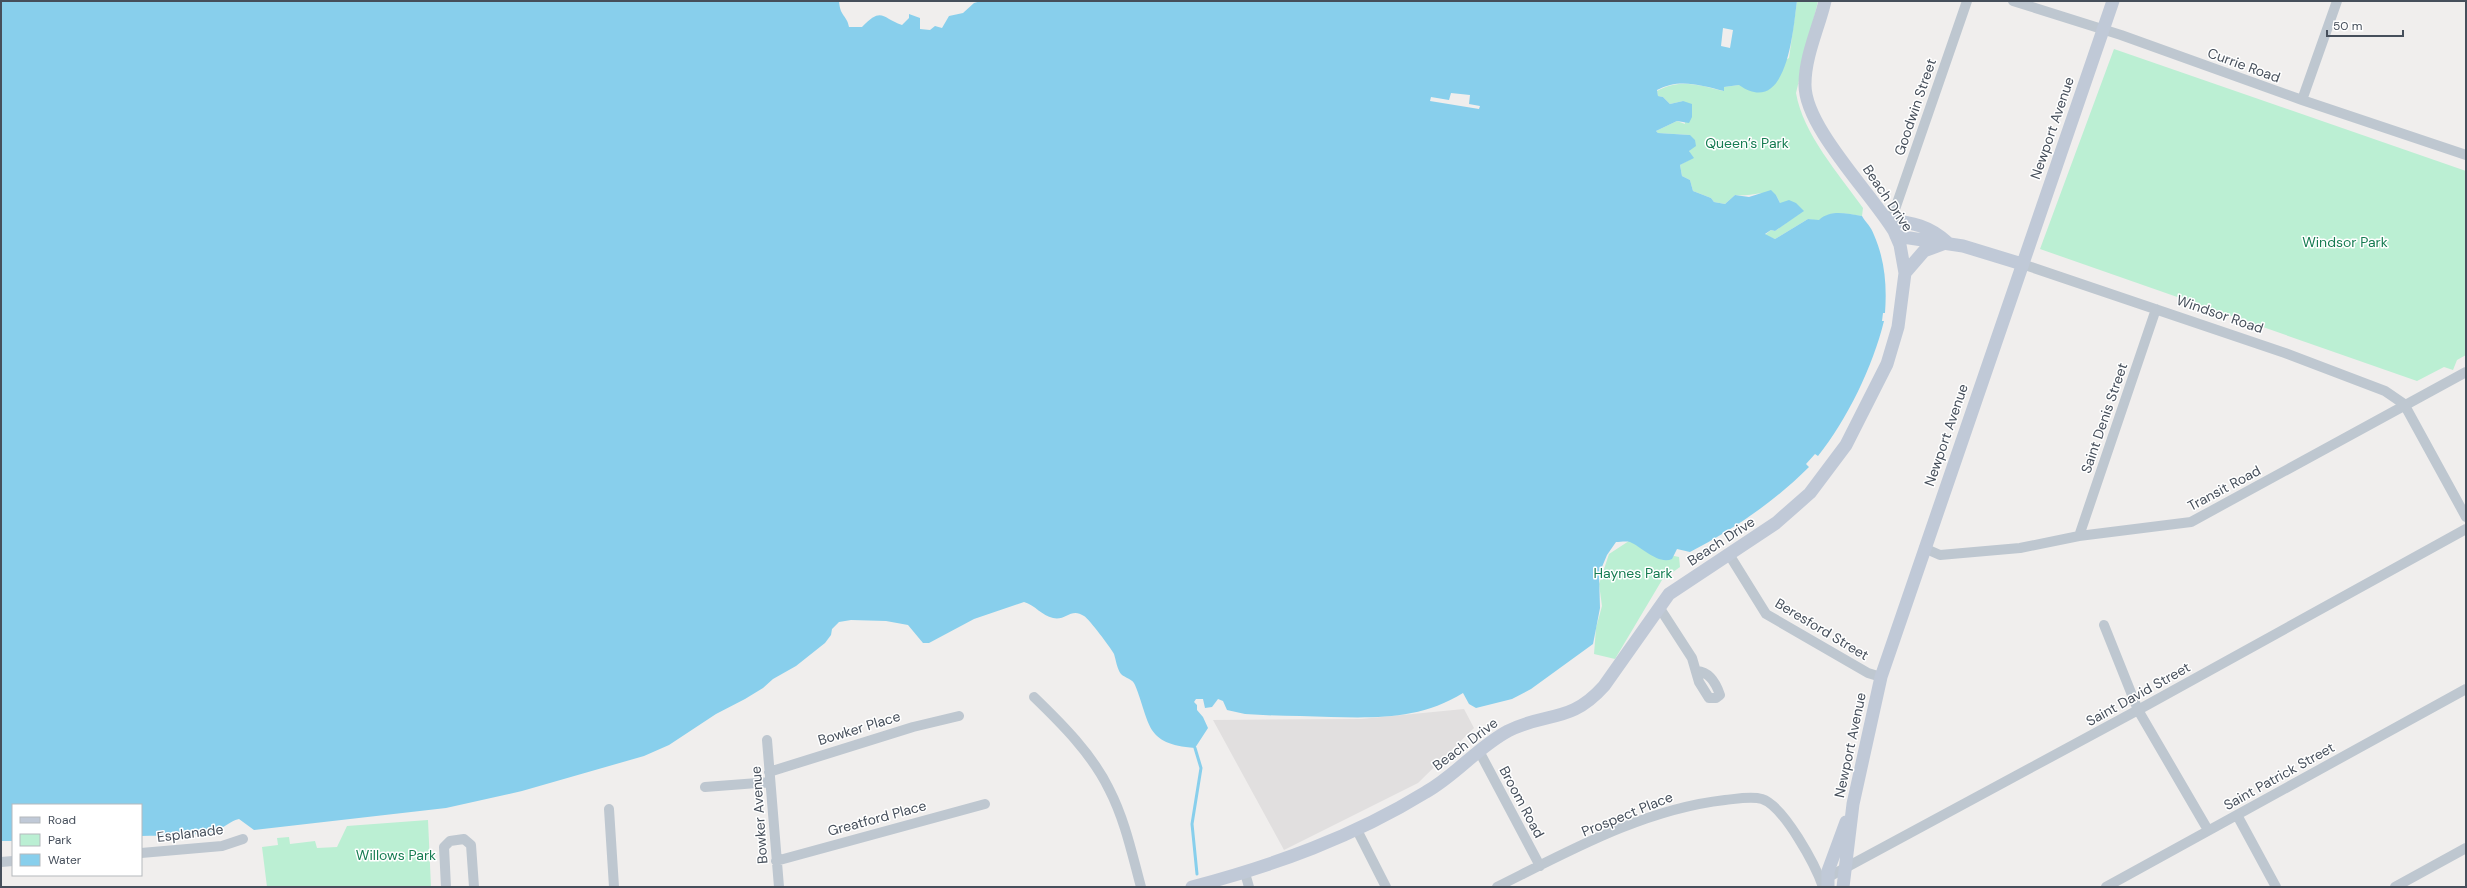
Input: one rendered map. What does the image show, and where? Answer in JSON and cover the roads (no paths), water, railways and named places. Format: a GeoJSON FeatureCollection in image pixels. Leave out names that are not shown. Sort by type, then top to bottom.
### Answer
{"type":"FeatureCollection","features":[{"type":"Feature","properties":{"kind":"main road","name":"Beach Drive"},"geometry":{"type":"LineString","coordinates":[[1192,887],[1294,857],[1356,830],[1427,792],[1495,738],[1522,725],[1573,712],[1592,700],[1669,594],[1730,556],[1776,523],[1810,493],[1846,446],[1879,382],[1894,344],[1902,307],[1905,273],[1903,256],[1896,236],[1887,220],[1825,135],[1812,115],[1808,104],[1805,77],[1825,1]]}},
{"type":"Feature","properties":{"kind":"main road","name":"Newport Avenue"},"geometry":{"type":"LineString","coordinates":[[1843,887],[1853,804],[1881,677],[1924,548],[2113,1]]}},
{"type":"Feature","properties":{"kind":"main road"},"geometry":{"type":"LineString","coordinates":[[1887,220],[1908,222],[1935,231],[1948,243]]}},
{"type":"Feature","properties":{"kind":"main road","name":"Windsor Road"},"geometry":{"type":"LineString","coordinates":[[1896,236],[1948,243],[1978,249],[2022,264]]}},
{"type":"Feature","properties":{"kind":"main road"},"geometry":{"type":"LineString","coordinates":[[1905,273],[1924,251],[1932,246],[1948,243]]}},
{"type":"Feature","properties":{"kind":"main road"},"geometry":{"type":"LineString","coordinates":[[1825,883],[1833,853],[1853,804]]}},
{"type":"Feature","properties":{"kind":"street","name":"Goodwin Street"},"geometry":{"type":"LineString","coordinates":[[1887,220],[1894,212],[1967,1]]}},
{"type":"Feature","properties":{"kind":"street","name":"Currie Road"},"geometry":{"type":"LineString","coordinates":[[2013,1],[2103,30],[2302,100],[2466,155]]}},
{"type":"Feature","properties":{"kind":"street"},"geometry":{"type":"LineString","coordinates":[[2302,100],[2337,1]]}},
{"type":"Feature","properties":{"kind":"street","name":"Windsor Road"},"geometry":{"type":"LineString","coordinates":[[2022,264],[2156,309],[2338,373],[2384,391],[2404,404],[2466,517]]}},
{"type":"Feature","properties":{"kind":"street","name":"Saint Denis Street"},"geometry":{"type":"LineString","coordinates":[[2079,536],[2156,309]]}},
{"type":"Feature","properties":{"kind":"street","name":"Transit Road"},"geometry":{"type":"LineString","coordinates":[[1924,548],[1940,556],[1965,554],[2020,548],[2079,536],[2191,522],[2404,404],[2466,372]]}},
{"type":"Feature","properties":{"kind":"street","name":"Saint David Street"},"geometry":{"type":"LineString","coordinates":[[1825,883],[1845,868],[2138,710],[2466,529]]}},
{"type":"Feature","properties":{"kind":"street","name":"Beresford Street"},"geometry":{"type":"LineString","coordinates":[[1730,556],[1766,614],[1868,673],[1881,677]]}},
{"type":"Feature","properties":{"kind":"street"},"geometry":{"type":"LineString","coordinates":[[1659,607],[1692,658],[1697,671]]}},
{"type":"Feature","properties":{"kind":"street"},"geometry":{"type":"LineString","coordinates":[[2104,625],[2138,710],[2208,830]]}},
{"type":"Feature","properties":{"kind":"street","name":"Saint Patrick Street"},"geometry":{"type":"LineString","coordinates":[[2106,887],[2466,689]]}},
{"type":"Feature","properties":{"kind":"street"},"geometry":{"type":"LineString","coordinates":[[1034,697],[1062,725],[1109,788],[1125,826],[1141,887]]}},
{"type":"Feature","properties":{"kind":"street","name":"Bowker Place"},"geometry":{"type":"LineString","coordinates":[[770,777],[905,729],[959,716]]}},
{"type":"Feature","properties":{"kind":"street","name":"Bowker Avenue"},"geometry":{"type":"LineString","coordinates":[[767,740],[778,887]]}},
{"type":"Feature","properties":{"kind":"street","name":"Broom Road"},"geometry":{"type":"LineString","coordinates":[[1479,751],[1540,866]]}},
{"type":"Feature","properties":{"kind":"street"},"geometry":{"type":"LineString","coordinates":[[705,787],[770,777]]}},
{"type":"Feature","properties":{"kind":"street","name":"Prospect Place"},"geometry":{"type":"LineString","coordinates":[[1497,887],[1540,866],[1659,813],[1698,803],[1745,798],[1761,799],[1776,809],[1787,822],[1825,883]]}},
{"type":"Feature","properties":{"kind":"street","name":"Greatford Place"},"geometry":{"type":"LineString","coordinates":[[776,861],[985,804]]}},
{"type":"Feature","properties":{"kind":"street"},"geometry":{"type":"LineString","coordinates":[[609,809],[614,887]]}},
{"type":"Feature","properties":{"kind":"street"},"geometry":{"type":"LineString","coordinates":[[2237,815],[2276,887]]}},
{"type":"Feature","properties":{"kind":"street"},"geometry":{"type":"LineString","coordinates":[[1356,830],[1386,887]]}},
{"type":"Feature","properties":{"kind":"street","name":"Esplanade"},"geometry":{"type":"LineString","coordinates":[[142,853],[222,846],[243,839]]}},
{"type":"Feature","properties":{"kind":"street"},"geometry":{"type":"LineString","coordinates":[[446,887],[444,847],[450,841],[464,839],[471,845],[474,887]]}},
{"type":"Feature","properties":{"kind":"street"},"geometry":{"type":"LineString","coordinates":[[2395,887],[2466,848]]}},
{"type":"Feature","properties":{"kind":"street"},"geometry":{"type":"LineString","coordinates":[[1,862],[12,861]]}},
{"type":"Feature","properties":{"kind":"street"},"geometry":{"type":"LineString","coordinates":[[1245,872],[1249,887]]}},
{"type":"Feature","properties":{"kind":"water"},"geometry":{"type":"Polygon","coordinates":[[[1,1],[839,1],[842,13],[847,20],[849,27],[862,27],[878,15],[886,17],[902,25],[909,18],[909,14],[920,18],[920,29],[930,30],[935,26],[942,28],[949,16],[963,13],[974,3],[981,1],[1797,1],[1790,48],[1785,66],[1778,80],[1768,90],[1755,92],[1739,85],[1724,87],[1724,91],[1682,83],[1665,86],[1657,90],[1658,96],[1663,97],[1670,104],[1683,101],[1692,104],[1692,117],[1689,123],[1677,121],[1656,131],[1658,133],[1690,135],[1695,140],[1696,146],[1689,151],[1694,158],[1680,165],[1682,176],[1690,180],[1693,191],[1711,198],[1714,202],[1725,204],[1735,195],[1749,197],[1771,190],[1776,195],[1780,203],[1789,200],[1796,203],[1804,211],[1775,231],[1771,230],[1765,234],[1775,239],[1808,219],[1819,220],[1829,214],[1834,213],[1862,216],[1873,232],[1878,244],[1883,264],[1886,293],[1885,313],[1883,313],[1882,321],[1884,321],[1866,374],[1849,409],[1829,442],[1818,456],[1815,454],[1806,464],[1809,467],[1796,480],[1753,514],[1690,552],[1677,549],[1672,559],[1661,560],[1630,542],[1616,542],[1607,555],[1599,574],[1600,608],[1593,644],[1531,689],[1512,699],[1476,708],[1469,704],[1463,693],[1447,702],[1431,708],[1399,715],[1382,717],[1331,717],[1245,714],[1227,710],[1223,701],[1218,699],[1212,707],[1205,708],[1203,699],[1196,699],[1194,702],[1197,705],[1197,710],[1203,717],[1208,728],[1195,748],[1178,746],[1166,742],[1158,737],[1152,730],[1134,683],[1121,674],[1118,670],[1114,654],[1087,618],[1076,613],[1072,613],[1062,618],[1049,617],[1032,605],[1024,602],[974,619],[929,643],[923,643],[908,625],[886,621],[851,620],[839,622],[832,629],[831,635],[825,643],[796,666],[773,679],[763,688],[745,699],[716,714],[669,745],[644,756],[522,791],[446,808],[254,830],[239,819],[232,821],[221,829],[205,833],[142,836],[142,804],[12,804],[12,841],[1,841],[1,1]]]}},
{"type":"Feature","properties":{"kind":"waterway"},"geometry":{"type":"LineString","coordinates":[[1195,748],[1201,768],[1192,824],[1197,874]]}},
{"type":"Feature","properties":{"kind":"park label","name":"Queen’s Park"},"geometry":{"type":"Point","coordinates":[1747,143]}},
{"type":"Feature","properties":{"kind":"park label","name":"Windsor Park"},"geometry":{"type":"Point","coordinates":[2345,242]}},
{"type":"Feature","properties":{"kind":"park label","name":"Haynes Park"},"geometry":{"type":"Point","coordinates":[1633,573]}},
{"type":"Feature","properties":{"kind":"park label","name":"Willows Park"},"geometry":{"type":"Point","coordinates":[396,855]}}]}
